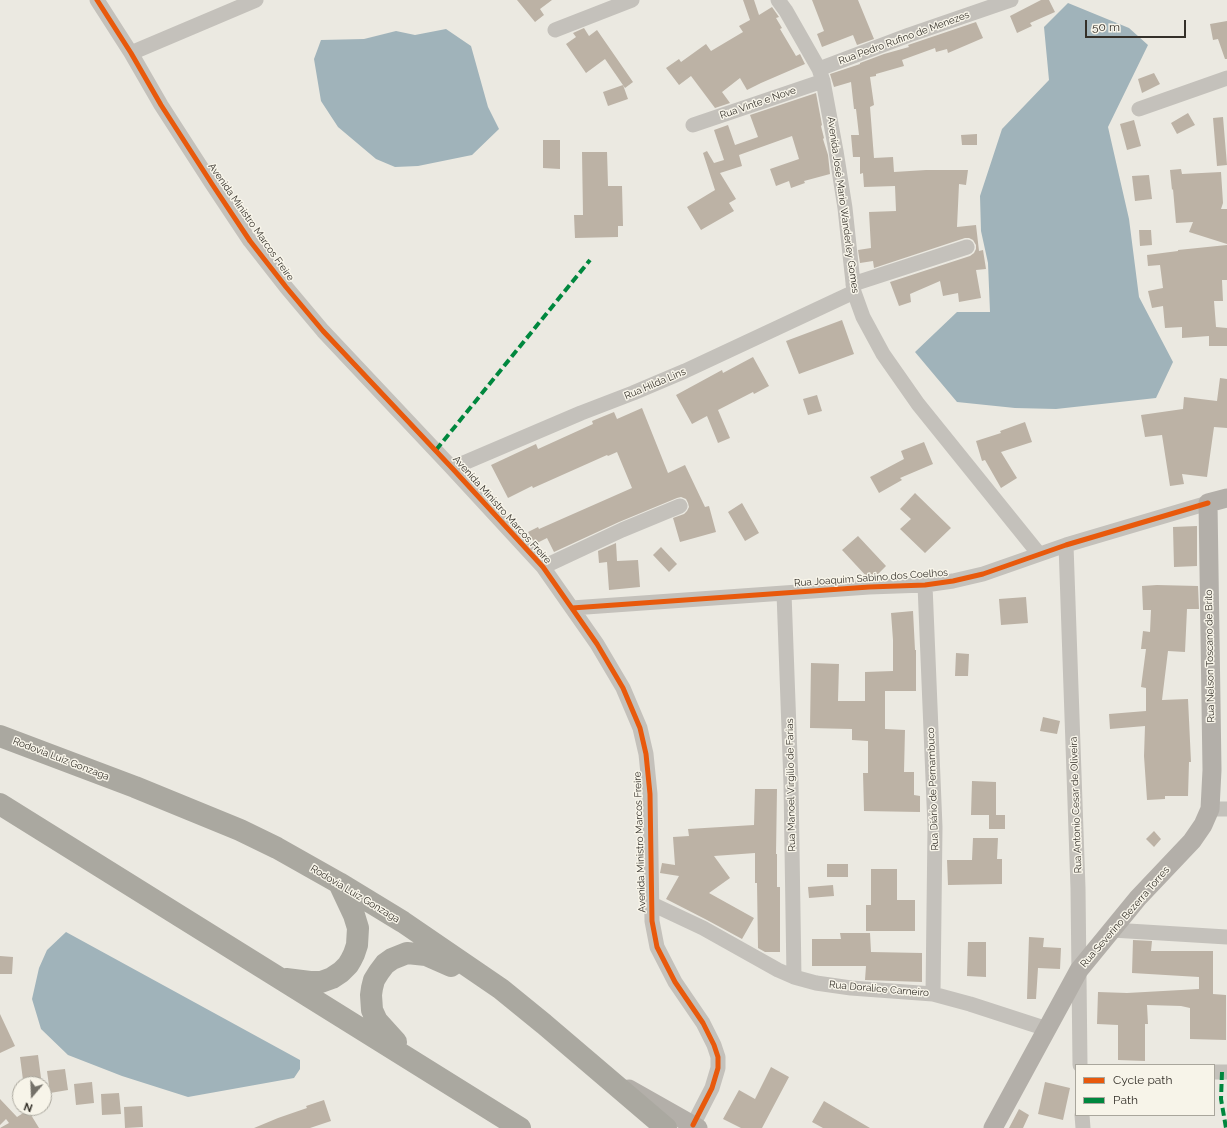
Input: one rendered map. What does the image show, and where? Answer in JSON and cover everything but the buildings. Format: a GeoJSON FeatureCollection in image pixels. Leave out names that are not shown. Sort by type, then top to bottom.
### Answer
{"type":"FeatureCollection","features":[{"type":"Feature","properties":{"kind":"highway","name":"Rodovia Luiz Gonzaga"},"geometry":{"type":"LineString","coordinates":[[0,736],[240,830],[277,848],[339,883],[403,922],[501,989],[666,1128]]}},
{"type":"Feature","properties":{"kind":"highway"},"geometry":{"type":"LineString","coordinates":[[0,804],[520,1128]]}},
{"type":"Feature","properties":{"kind":"highway"},"geometry":{"type":"LineString","coordinates":[[281,979],[321,982],[332,978],[348,965],[357,945],[358,928],[354,915],[339,883]]}},
{"type":"Feature","properties":{"kind":"highway"},"geometry":{"type":"LineString","coordinates":[[419,1065],[383,1029],[373,1015],[371,1004],[372,988],[374,980],[385,964],[392,959],[407,953],[426,955],[501,989]]}},
{"type":"Feature","properties":{"kind":"main road","name":"Rua Joaquim Sabino dos Coelhos"},"geometry":{"type":"LineString","coordinates":[[1208,503],[1227,498]]}},
{"type":"Feature","properties":{"kind":"main road","name":"Rua Nelson Toscano de Brito"},"geometry":{"type":"LineString","coordinates":[[1208,503],[1212,770],[1218,809]]}},
{"type":"Feature","properties":{"kind":"main road","name":"Rua Severino Bezerra Torres"},"geometry":{"type":"LineString","coordinates":[[993,1128],[1079,970],[1138,898],[1192,841],[1202,825],[1218,809]]}},
{"type":"Feature","properties":{"kind":"main road"},"geometry":{"type":"LineString","coordinates":[[606,1077],[695,1126]]}},
{"type":"Feature","properties":{"kind":"street","name":"Avenida Ministro Marcos Freire"},"geometry":{"type":"LineString","coordinates":[[97,0],[131,53],[161,105],[250,240],[286,287],[324,331],[543,567],[597,644],[623,688],[640,728],[646,754],[650,794],[652,920],[656,947],[675,982],[703,1023],[714,1044],[718,1057],[718,1068],[712,1088],[695,1126]]}},
{"type":"Feature","properties":{"kind":"street"},"geometry":{"type":"LineString","coordinates":[[131,53],[256,0]]}},
{"type":"Feature","properties":{"kind":"street"},"geometry":{"type":"LineString","coordinates":[[555,30],[632,0]]}},
{"type":"Feature","properties":{"kind":"street","name":"Avenida José Mario Wanderley Gomes"},"geometry":{"type":"LineString","coordinates":[[778,0],[786,11],[821,75],[834,136],[845,208],[854,288],[863,317],[883,354],[910,391],[1039,554]]}},
{"type":"Feature","properties":{"kind":"street","name":"Rua Pedro Rufino de Menezes"},"geometry":{"type":"LineString","coordinates":[[821,75],[909,35],[1011,0]]}},
{"type":"Feature","properties":{"kind":"street","name":"Rua Vinte e Nove"},"geometry":{"type":"LineString","coordinates":[[693,125],[821,75]]}},
{"type":"Feature","properties":{"kind":"street"},"geometry":{"type":"LineString","coordinates":[[1139,109],[1227,78]]}},
{"type":"Feature","properties":{"kind":"street","name":"Rua Hilda Lins"},"geometry":{"type":"LineString","coordinates":[[452,468],[580,413],[685,371],[854,288],[967,247]]}},
{"type":"Feature","properties":{"kind":"street","name":"Rua Joaquim Sabino dos Coelhos"},"geometry":{"type":"LineString","coordinates":[[572,608],[925,585],[976,576],[1066,545],[1208,503]]}},
{"type":"Feature","properties":{"kind":"street"},"geometry":{"type":"LineString","coordinates":[[543,567],[622,530],[680,506]]}},
{"type":"Feature","properties":{"kind":"street","name":"Rua Antonio Cesar de Oliveira"},"geometry":{"type":"LineString","coordinates":[[1066,545],[1078,873],[1080,1064]]}},
{"type":"Feature","properties":{"kind":"street","name":"Rua Diário de Pernambuco"},"geometry":{"type":"LineString","coordinates":[[925,585],[935,827],[933,994]]}},
{"type":"Feature","properties":{"kind":"street","name":"Rua Manoel Virgilio de Farias"},"geometry":{"type":"LineString","coordinates":[[784,593],[791,784],[794,977]]}},
{"type":"Feature","properties":{"kind":"street","name":"Rua Doralice Carneiro"},"geometry":{"type":"LineString","coordinates":[[652,904],[703,928],[778,970],[794,977],[816,983],[851,988],[933,994],[970,1004],[1047,1029]]}},
{"type":"Feature","properties":{"kind":"street"},"geometry":{"type":"LineString","coordinates":[[1112,930],[1227,937]]}},
{"type":"Feature","properties":{"kind":"street"},"geometry":{"type":"LineString","coordinates":[[1215,1072],[1227,1072]]}},
{"type":"Feature","properties":{"kind":"street"},"geometry":{"type":"LineString","coordinates":[[1082,1116],[1083,1128]]}},
{"type":"Feature","properties":{"kind":"shaded area"},"geometry":{"type":"Polygon","coordinates":[[[1068,3],[1129,28],[1148,45],[1108,127],[1129,219],[1139,297],[1173,362],[1156,398],[1056,409],[1015,408],[957,402],[915,352],[957,312],[990,312],[988,263],[981,231],[980,196],[1002,129],[1049,80],[1044,27],[1068,3]]]}},
{"type":"Feature","properties":{"kind":"shaded area"},"geometry":{"type":"Polygon","coordinates":[[[446,29],[471,46],[488,107],[499,129],[472,155],[418,166],[395,167],[376,159],[338,127],[321,101],[314,59],[321,40],[364,39],[396,31],[415,35],[446,29]]]}},
{"type":"Feature","properties":{"kind":"shaded area"},"geometry":{"type":"Polygon","coordinates":[[[66,932],[300,1060],[300,1069],[294,1078],[188,1097],[122,1076],[68,1055],[41,1029],[32,999],[39,968],[47,950],[66,932]]]}},
{"type":"Feature","properties":{"kind":"marked path"},"geometry":{"type":"LineString","coordinates":[[436,450],[590,260]]}},
{"type":"Feature","properties":{"kind":"marked path"},"geometry":{"type":"LineString","coordinates":[[1222,1072],[1221,1099],[1226,1128]]}},
{"type":"Feature","properties":{"kind":"cycle path"},"geometry":{"type":"LineString","coordinates":[[97,0],[131,53],[161,105],[250,241],[323,331],[543,567],[597,644],[623,688],[640,728],[646,754],[650,794],[652,921],[657,947],[675,982],[703,1023],[718,1057],[718,1068],[712,1088],[693,1125]]}},
{"type":"Feature","properties":{"kind":"cycle path"},"geometry":{"type":"LineString","coordinates":[[572,608],[869,587],[925,585],[953,581],[983,574],[1066,545],[1208,503]]}}]}
